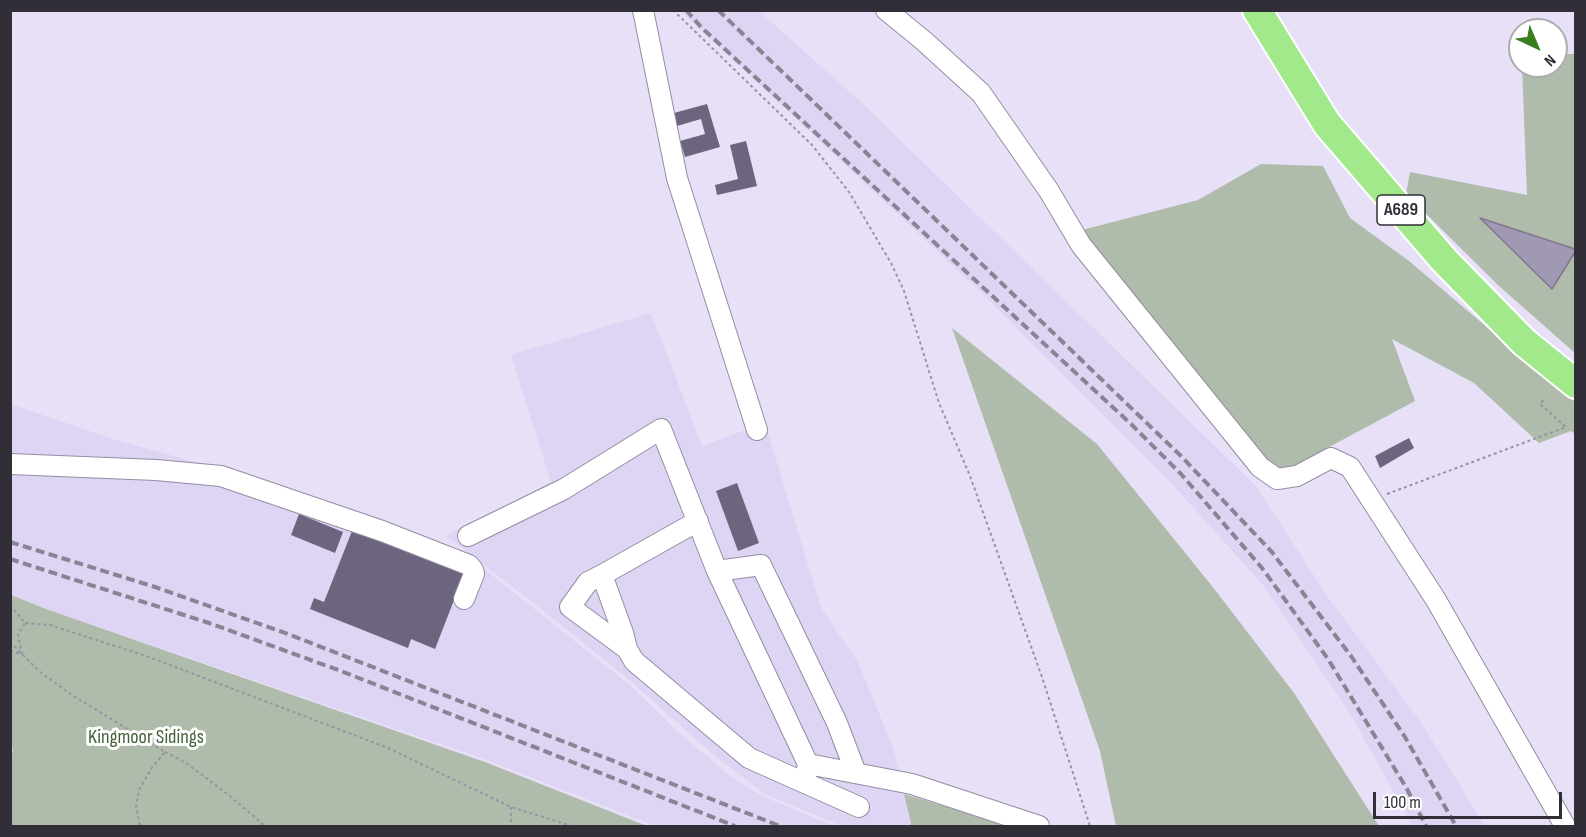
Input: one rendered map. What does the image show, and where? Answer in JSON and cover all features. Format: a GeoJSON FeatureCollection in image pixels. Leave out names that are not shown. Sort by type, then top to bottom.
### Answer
{"type":"FeatureCollection","features":[{"type":"Feature","properties":{"kind":"highway","name":"A689"},"geometry":{"type":"LineString","coordinates":[[1257,10],[1328,124],[1343,142],[1444,260],[1524,342],[1575,384]]}},
{"type":"Feature","properties":{"kind":"street"},"geometry":{"type":"LineString","coordinates":[[643,10],[677,178],[758,430]]}},
{"type":"Feature","properties":{"kind":"street"},"geometry":{"type":"LineString","coordinates":[[886,10],[981,93],[1049,191],[1082,245],[1260,467],[1277,479],[1298,476],[1331,458],[1350,468],[1436,600],[1565,826]]}},
{"type":"Feature","properties":{"kind":"street"},"geometry":{"type":"LineString","coordinates":[[468,536],[564,489],[661,429],[717,571],[806,773],[859,807]]}},
{"type":"Feature","properties":{"kind":"street"},"geometry":{"type":"LineString","coordinates":[[10,464],[156,470],[221,476],[382,531],[469,565],[474,574],[464,599]]}},
{"type":"Feature","properties":{"kind":"street"},"geometry":{"type":"LineString","coordinates":[[627,649],[570,607],[588,582],[698,521]]}},
{"type":"Feature","properties":{"kind":"street"},"geometry":{"type":"LineString","coordinates":[[717,571],[761,565],[837,723],[856,773]]}},
{"type":"Feature","properties":{"kind":"street"},"geometry":{"type":"LineString","coordinates":[[602,575],[627,649],[634,661],[749,758],[806,773],[856,773],[912,784],[1039,826]]}},
{"type":"Feature","properties":{"kind":"path"},"geometry":{"type":"LineString","coordinates":[[673,10],[812,145],[849,192],[891,263],[904,291],[939,403],[970,476],[1042,677],[1090,826]]}},
{"type":"Feature","properties":{"kind":"path"},"geometry":{"type":"LineString","coordinates":[[1371,500],[1566,427],[1540,405],[1545,398]]}},
{"type":"Feature","properties":{"kind":"path"},"geometry":{"type":"LineString","coordinates":[[10,605],[25,623],[50,626],[149,657],[388,748],[511,807],[572,826]]}},
{"type":"Feature","properties":{"kind":"path"},"geometry":{"type":"LineString","coordinates":[[22,654],[18,635],[25,623]]}},
{"type":"Feature","properties":{"kind":"path"},"geometry":{"type":"LineString","coordinates":[[10,642],[40,672],[72,695],[186,763],[265,826]]}},
{"type":"Feature","properties":{"kind":"path"},"geometry":{"type":"LineString","coordinates":[[10,651],[22,654]]}},
{"type":"Feature","properties":{"kind":"path"},"geometry":{"type":"LineString","coordinates":[[140,826],[136,807],[139,790],[151,768],[165,752]]}},
{"type":"Feature","properties":{"kind":"path"},"geometry":{"type":"LineString","coordinates":[[511,807],[512,826]]}},
{"type":"Feature","properties":{"kind":"shaded area"},"geometry":{"type":"Polygon","coordinates":[[[681,11],[759,11],[863,104],[1256,486],[1327,596],[1420,721],[1485,826],[1413,826],[1348,710],[1263,585],[1172,484],[981,292],[681,11]]]}},
{"type":"Feature","properties":{"kind":"shaded area"},"geometry":{"type":"Polygon","coordinates":[[[1480,218],[1575,249],[1552,289],[1480,218]]]}},
{"type":"Feature","properties":{"kind":"shaded area"},"geometry":{"type":"Polygon","coordinates":[[[651,313],[702,446],[765,423],[821,608],[858,662],[893,748],[910,826],[842,826],[765,794],[714,755],[628,679],[446,536],[551,482],[511,355],[651,313]]]}},
{"type":"Feature","properties":{"kind":"shaded area"},"geometry":{"type":"Polygon","coordinates":[[[10,404],[116,440],[220,469],[350,515],[483,568],[632,687],[678,732],[731,777],[762,796],[834,826],[655,826],[487,760],[11,595],[10,404]]]}},
{"type":"Feature","properties":{"kind":"green space"},"geometry":{"type":"Polygon","coordinates":[[[1568,54],[1575,54],[1575,353],[1499,286],[1406,194],[1410,172],[1527,195],[1522,78],[1568,78],[1568,54]]]}},
{"type":"Feature","properties":{"kind":"green space"},"geometry":{"type":"Polygon","coordinates":[[[1261,164],[1323,166],[1350,218],[1409,261],[1575,402],[1575,434],[1571,431],[1539,443],[1474,383],[1392,339],[1415,401],[1290,468],[1278,469],[1266,461],[1082,230],[1198,200],[1261,164]]]}},
{"type":"Feature","properties":{"kind":"green space"},"geometry":{"type":"Polygon","coordinates":[[[952,328],[1097,444],[1212,586],[1294,693],[1379,826],[1116,826],[1100,751],[952,328]]]}},
{"type":"Feature","properties":{"kind":"green space","name":"Kingmoor Sidings"},"geometry":{"type":"Polygon","coordinates":[[[11,595],[485,762],[647,826],[11,826],[10,760],[13,750],[10,744],[11,595]]]}},
{"type":"Feature","properties":{"kind":"green space"},"geometry":{"type":"Polygon","coordinates":[[[904,794],[1010,826],[910,826],[904,794]]]}},
{"type":"Feature","properties":{"kind":"building"},"geometry":{"type":"Polygon","coordinates":[[[707,104],[720,147],[685,157],[680,141],[705,134],[701,119],[677,126],[674,113],[707,104]]]}},
{"type":"Feature","properties":{"kind":"building"},"geometry":{"type":"Polygon","coordinates":[[[746,141],[757,186],[717,195],[715,185],[738,179],[730,145],[746,141]]]}},
{"type":"Feature","properties":{"kind":"building"},"geometry":{"type":"Polygon","coordinates":[[[1409,438],[1414,448],[1380,468],[1375,456],[1409,438]]]}},
{"type":"Feature","properties":{"kind":"building"},"geometry":{"type":"Polygon","coordinates":[[[737,483],[759,543],[738,551],[716,491],[737,483]]]}},
{"type":"Feature","properties":{"kind":"building"},"geometry":{"type":"Polygon","coordinates":[[[299,514],[343,532],[335,553],[291,535],[299,514]]]}},
{"type":"Feature","properties":{"kind":"building"},"geometry":{"type":"Polygon","coordinates":[[[354,526],[473,573],[456,595],[435,649],[411,639],[408,648],[310,609],[314,598],[324,602],[354,526]]]}},
{"type":"Feature","properties":{"kind":"railway"},"geometry":{"type":"LineString","coordinates":[[686,10],[701,27],[1131,424],[1181,474],[1262,568],[1328,659],[1407,789],[1426,826]]}},
{"type":"Feature","properties":{"kind":"railway"},"geometry":{"type":"LineString","coordinates":[[718,10],[1181,456],[1271,551],[1351,656],[1405,737],[1456,826]]}},
{"type":"Feature","properties":{"kind":"railway"},"geometry":{"type":"LineString","coordinates":[[10,542],[155,587],[288,634],[780,826]]}},
{"type":"Feature","properties":{"kind":"railway"},"geometry":{"type":"LineString","coordinates":[[10,559],[209,623],[341,671],[735,826]]}}]}
